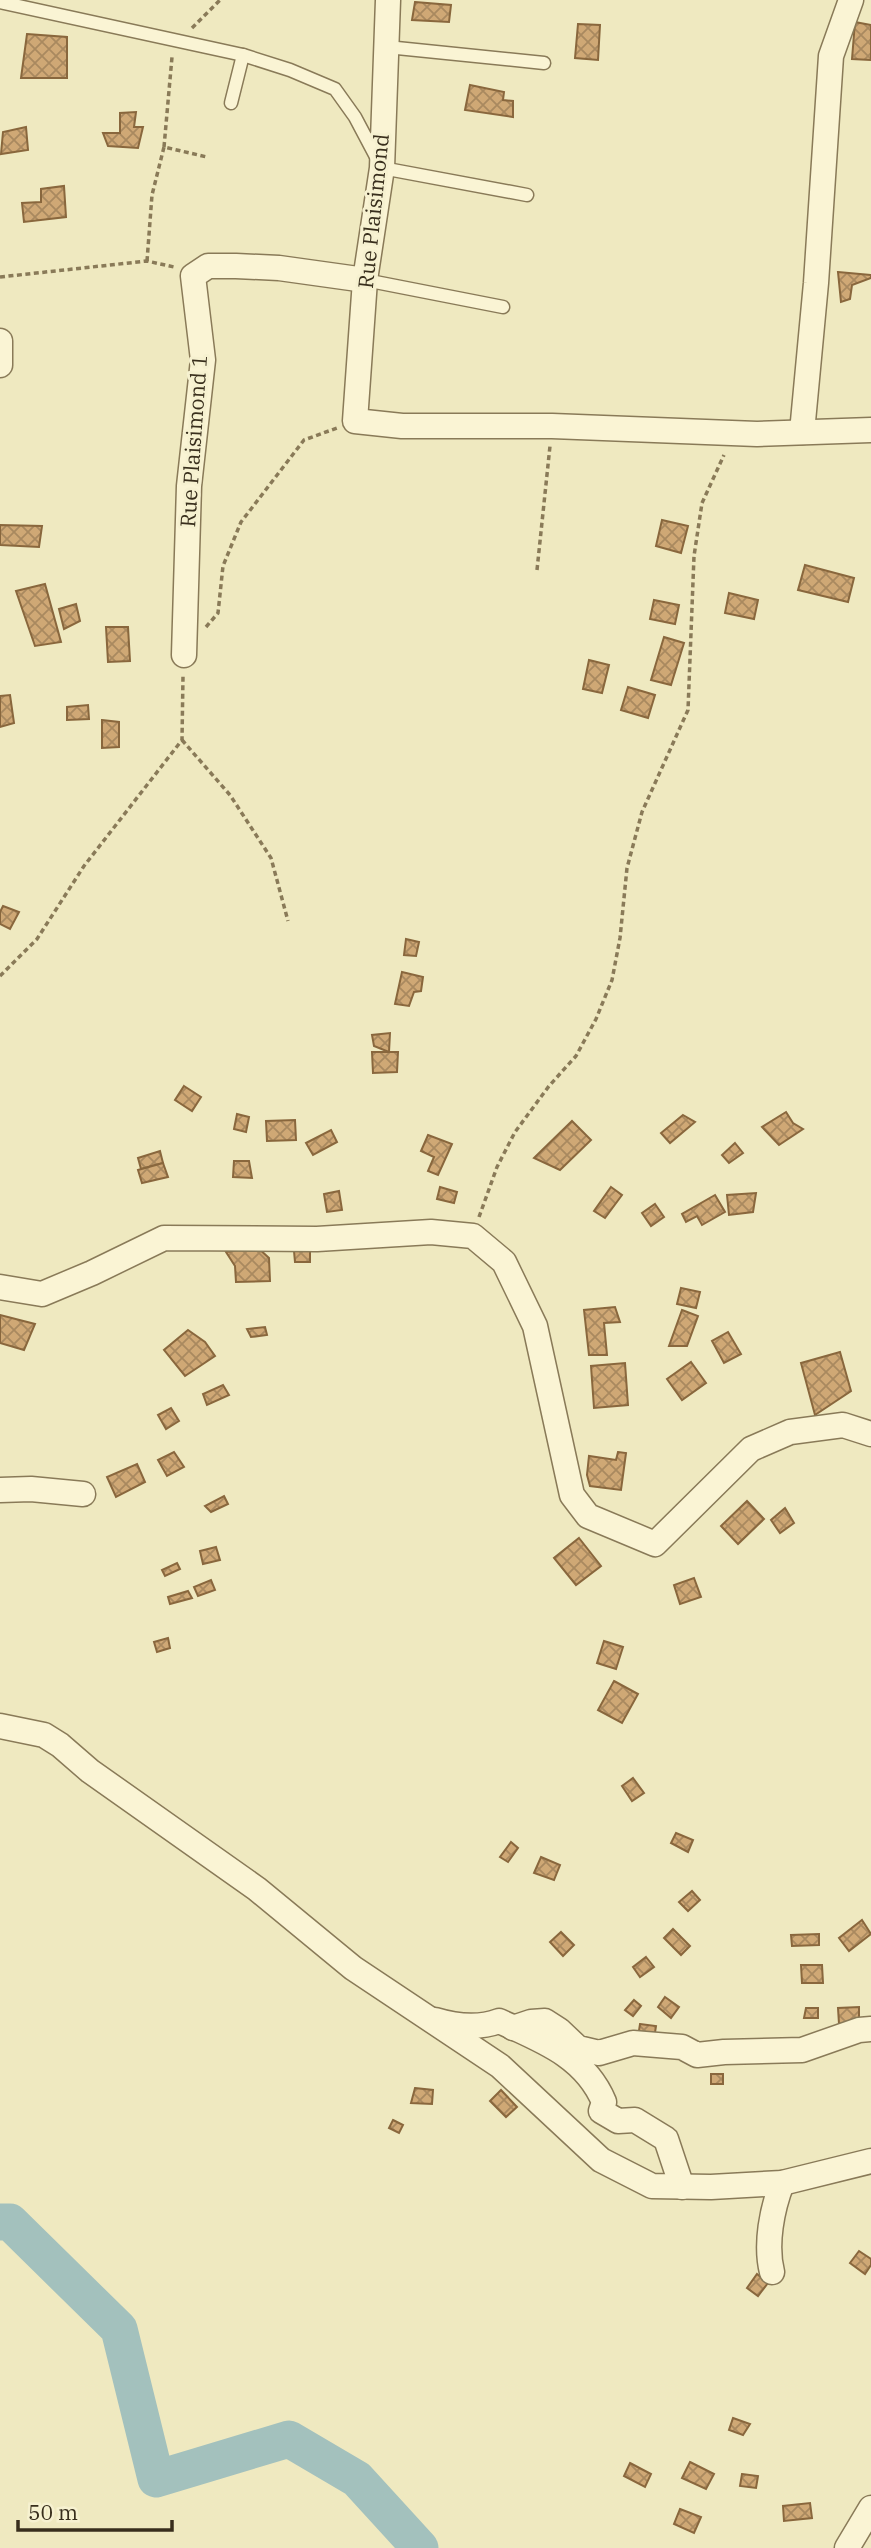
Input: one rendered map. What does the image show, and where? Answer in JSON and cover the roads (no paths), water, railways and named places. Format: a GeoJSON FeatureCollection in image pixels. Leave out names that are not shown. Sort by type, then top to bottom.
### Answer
{"type":"FeatureCollection","features":[{"type":"Feature","properties":{"kind":"street","name":"Rue Plaisimond"},"geometry":{"type":"LineString","coordinates":[[388,0],[382,169],[365,279],[355,421],[402,426],[552,426],[735,433],[802,432]]}},
{"type":"Feature","properties":{"kind":"street"},"geometry":{"type":"LineString","coordinates":[[851,0],[831,57],[816,283],[802,432],[871,430]]}},
{"type":"Feature","properties":{"kind":"street","name":"Rue Plaisimond 1"},"geometry":{"type":"LineString","coordinates":[[184,655],[189,486],[202,360],[193,276],[208,266],[236,266],[279,268],[365,279]]}},
{"type":"Feature","properties":{"kind":"street"},"geometry":{"type":"LineString","coordinates":[[0,341],[0,365]]}},
{"type":"Feature","properties":{"kind":"street"},"geometry":{"type":"LineString","coordinates":[[0,1287],[41,1294],[164,1238],[317,1239],[431,1232],[473,1236],[504,1262],[536,1326],[564,1469],[572,1495],[588,1516],[655,1544],[751,1449],[790,1432],[816,1428],[843,1425],[871,1434]]}},
{"type":"Feature","properties":{"kind":"street"},"geometry":{"type":"LineString","coordinates":[[0,1490],[32,1489],[83,1494]]}},
{"type":"Feature","properties":{"kind":"street"},"geometry":{"type":"LineString","coordinates":[[0,1726],[44,1735],[60,1745],[90,1771],[257,1889],[353,1968],[500,2066],[601,2160],[652,2186],[782,2183],[871,2161]]}},
{"type":"Feature","properties":{"kind":"street"},"geometry":{"type":"LineString","coordinates":[[427,2018],[453,2025],[488,2026],[499,2021],[534,2036],[582,2067],[598,2087],[604,2102],[601,2111],[618,2120],[635,2120],[666,2139],[682,2187]]}},
{"type":"Feature","properties":{"kind":"street"},"geometry":{"type":"LineString","coordinates":[[513,2028],[545,2021],[559,2029],[578,2048],[599,2053],[633,2043],[682,2047],[697,2055],[802,2050],[859,2029],[871,2029]]}},
{"type":"Feature","properties":{"kind":"street"},"geometry":{"type":"LineString","coordinates":[[772,2272],[769,2245],[775,2203],[782,2183]]}},
{"type":"Feature","properties":{"kind":"street"},"geometry":{"type":"LineString","coordinates":[[847,2548],[871,2508]]}},
{"type":"Feature","properties":{"kind":"lane"},"geometry":{"type":"LineString","coordinates":[[0,2],[243,55],[290,70],[335,89],[355,117],[382,169],[527,195]]}},
{"type":"Feature","properties":{"kind":"lane"},"geometry":{"type":"LineString","coordinates":[[387,47],[544,63]]}},
{"type":"Feature","properties":{"kind":"lane"},"geometry":{"type":"LineString","coordinates":[[231,103],[243,55]]}},
{"type":"Feature","properties":{"kind":"lane"},"geometry":{"type":"LineString","coordinates":[[365,279],[503,307]]}},
{"type":"Feature","properties":{"kind":"waterway"},"geometry":{"type":"LineString","coordinates":[[0,2222],[10,2222],[119,2329],[156,2479],[289,2439],[357,2479],[420,2548]]}}]}
